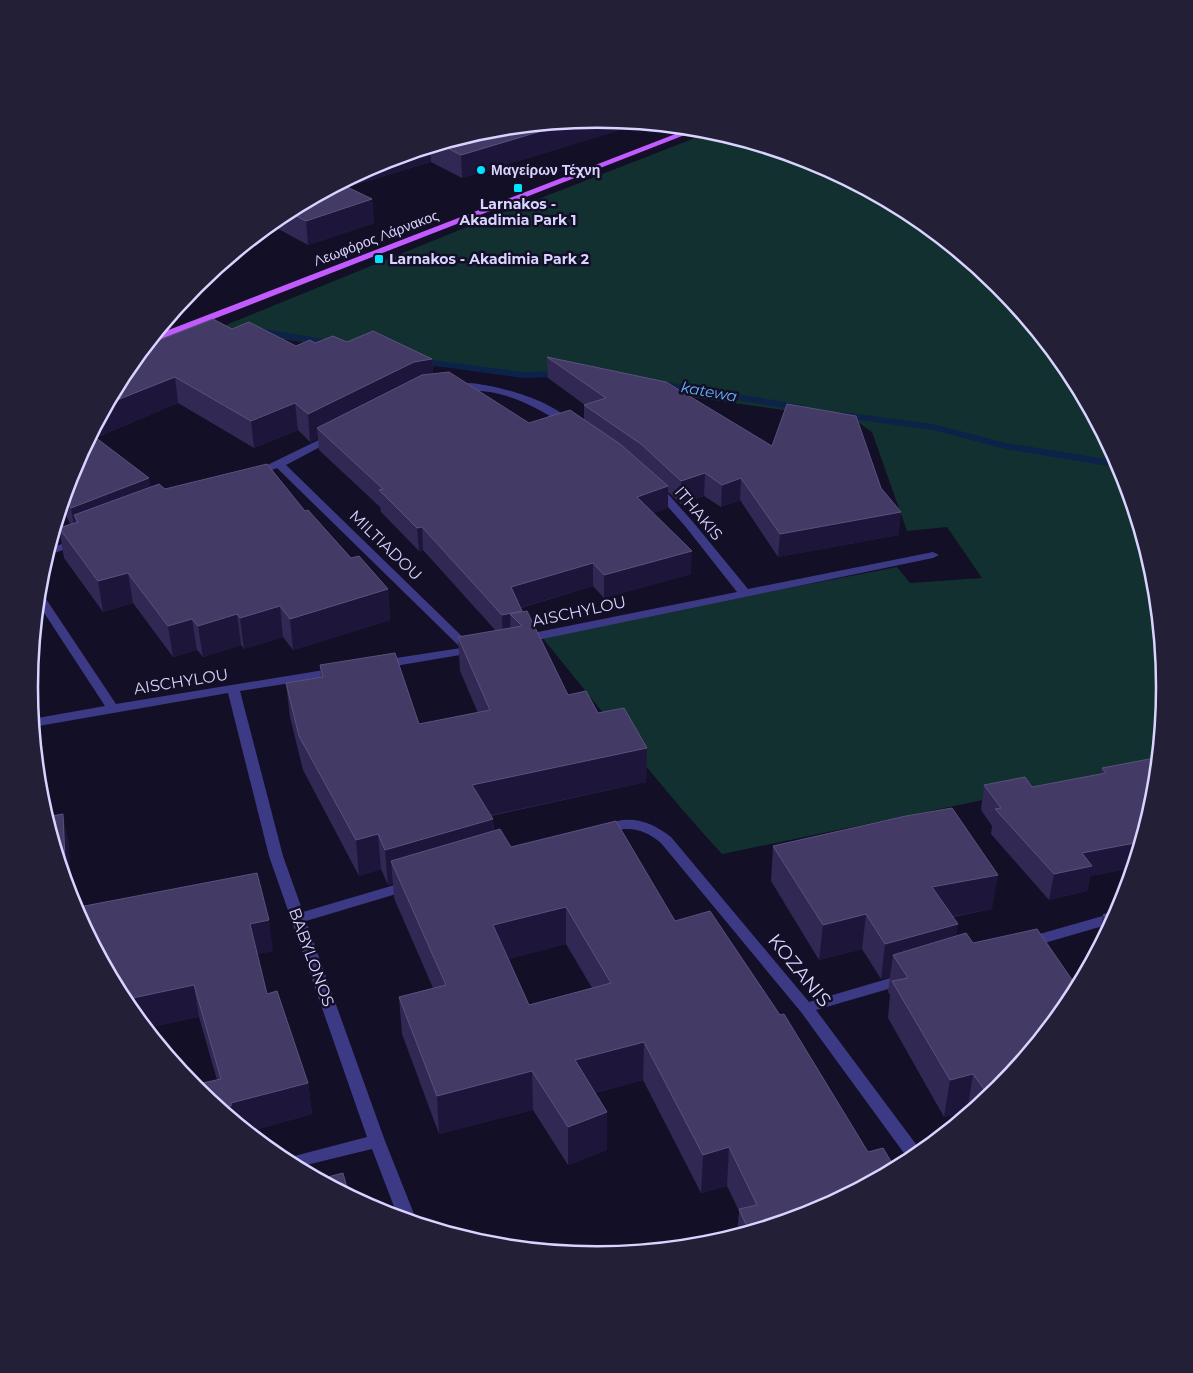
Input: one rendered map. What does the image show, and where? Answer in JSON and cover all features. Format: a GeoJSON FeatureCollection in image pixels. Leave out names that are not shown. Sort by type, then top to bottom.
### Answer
{"type":"FeatureCollection","features":[{"type":"Feature","properties":{"kind":"main road","name":"Λεωφόρος Λάρνακος"},"geometry":{"type":"LineString","coordinates":[[161,336],[683,134]]}},
{"type":"Feature","properties":{"kind":"street"},"geometry":{"type":"LineString","coordinates":[[444,388],[478,387],[501,389],[545,408],[577,428]]}},
{"type":"Feature","properties":{"kind":"street"},"geometry":{"type":"LineString","coordinates":[[242,478],[279,464],[340,433]]}},
{"type":"Feature","properties":{"kind":"street","name":"MILTIADOU"},"geometry":{"type":"LineString","coordinates":[[279,464],[470,650]]}},
{"type":"Feature","properties":{"kind":"street","name":"ITHAKIS"},"geometry":{"type":"LineString","coordinates":[[650,482],[689,524],[745,594]]}},
{"type":"Feature","properties":{"kind":"street"},"geometry":{"type":"LineString","coordinates":[[55,550],[84,539]]}},
{"type":"Feature","properties":{"kind":"street","name":"AISCHYLOU"},"geometry":{"type":"LineString","coordinates":[[508,642],[932,555]]}},
{"type":"Feature","properties":{"kind":"street"},"geometry":{"type":"LineString","coordinates":[[44,604],[112,708]]}},
{"type":"Feature","properties":{"kind":"street"},"geometry":{"type":"LineString","coordinates":[[375,666],[489,646]]}},
{"type":"Feature","properties":{"kind":"street","name":"AISCHYLOU"},"geometry":{"type":"LineString","coordinates":[[39,722],[347,670]]}},
{"type":"Feature","properties":{"kind":"street","name":"BABYLONOS"},"geometry":{"type":"LineString","coordinates":[[233,689],[276,856],[404,1211]]}},
{"type":"Feature","properties":{"kind":"street","name":"KOZANIS"},"geometry":{"type":"LineString","coordinates":[[588,833],[616,825],[640,824],[653,829],[666,840],[806,1008],[910,1149]]}},
{"type":"Feature","properties":{"kind":"street"},"geometry":{"type":"LineString","coordinates":[[298,919],[420,883]]}},
{"type":"Feature","properties":{"kind":"street"},"geometry":{"type":"LineString","coordinates":[[1011,948],[1104,921]]}},
{"type":"Feature","properties":{"kind":"street"},"geometry":{"type":"LineString","coordinates":[[806,1008],[918,975]]}},
{"type":"Feature","properties":{"kind":"street"},"geometry":{"type":"LineString","coordinates":[[300,1160],[377,1141]]}},
{"type":"Feature","properties":{"kind":"green space"},"geometry":{"type":"Polygon","coordinates":[[[698,137],[776,157],[844,185],[876,202],[937,243],[992,291],[1040,346],[1081,407],[1113,473],[1126,507],[1136,542],[1145,577],[1151,614],[1156,686],[1150,765],[722,854],[652,774],[541,636],[897,567],[910,583],[982,578],[947,527],[907,531],[872,432],[855,420],[216,329],[484,220],[698,137]]]}},
{"type":"Feature","properties":{"kind":"building"},"geometry":{"type":"Polygon","coordinates":[[[544,130],[461,155],[448,148],[487,138],[544,130]]]}},
{"type":"Feature","properties":{"kind":"building"},"geometry":{"type":"Polygon","coordinates":[[[346,186],[372,199],[306,221],[296,216],[346,186]]]}},
{"type":"Feature","properties":{"kind":"building"},"geometry":{"type":"Polygon","coordinates":[[[213,319],[232,329],[249,322],[296,346],[310,340],[315,343],[333,336],[347,342],[373,331],[432,359],[414,362],[308,414],[295,403],[251,421],[175,377],[116,400],[157,341],[213,319]]]}},
{"type":"Feature","properties":{"kind":"building"},"geometry":{"type":"Polygon","coordinates":[[[547,357],[666,382],[772,446],[787,404],[856,416],[881,488],[901,512],[780,534],[741,478],[722,485],[705,473],[681,481],[641,444],[584,405],[606,398],[547,357]]]}},
{"type":"Feature","properties":{"kind":"building"},"geometry":{"type":"Polygon","coordinates":[[[449,372],[529,423],[570,410],[620,444],[668,486],[637,497],[692,551],[604,575],[593,563],[511,587],[522,611],[502,615],[422,527],[417,528],[379,490],[383,489],[317,428],[422,375],[449,372]]]}},
{"type":"Feature","properties":{"kind":"building"},"geometry":{"type":"Polygon","coordinates":[[[96,438],[149,478],[71,508],[69,503],[96,438]]]}},
{"type":"Feature","properties":{"kind":"building"},"geometry":{"type":"Polygon","coordinates":[[[267,464],[305,511],[308,510],[351,558],[359,556],[388,589],[290,619],[280,606],[240,618],[237,614],[198,626],[192,619],[168,626],[128,573],[98,581],[60,530],[61,527],[78,522],[74,515],[159,484],[165,489],[267,464]]]}},
{"type":"Feature","properties":{"kind":"building"},"geometry":{"type":"Polygon","coordinates":[[[527,611],[568,695],[586,691],[598,713],[624,708],[647,748],[472,785],[493,819],[385,850],[378,834],[356,840],[299,736],[286,683],[323,677],[320,665],[395,653],[419,724],[490,710],[458,637],[522,626],[510,614],[527,611]]]}},
{"type":"Feature","properties":{"kind":"building"},"geometry":{"type":"Polygon","coordinates":[[[1151,759],[1145,796],[1132,843],[1082,853],[1092,866],[1054,874],[995,809],[1001,808],[984,785],[1025,777],[1032,787],[1106,773],[1102,768],[1151,759]]]}},
{"type":"Feature","properties":{"kind":"building"},"geometry":{"type":"Polygon","coordinates":[[[952,808],[998,875],[932,887],[958,924],[885,944],[866,914],[823,925],[773,846],[906,816],[952,808]]]}},
{"type":"Feature","properties":{"kind":"building"},"geometry":{"type":"Polygon","coordinates":[[[63,814],[65,859],[57,831],[53,816],[63,814]]]}},
{"type":"Feature","properties":{"kind":"building"},"geometry":{"type":"Polygon","coordinates":[[[616,821],[675,921],[710,911],[780,1015],[784,1014],[868,1152],[883,1148],[891,1161],[844,1188],[810,1203],[746,1225],[739,1209],[757,1205],[729,1147],[703,1155],[644,1042],[575,1060],[607,1112],[568,1127],[532,1071],[437,1096],[399,997],[446,985],[391,861],[500,829],[511,847],[616,821]],[[566,907],[493,925],[529,1005],[611,983],[566,907]]]}},
{"type":"Feature","properties":{"kind":"building"},"geometry":{"type":"Polygon","coordinates":[[[257,873],[269,920],[250,924],[267,994],[277,991],[308,1083],[231,1103],[231,1106],[228,1107],[202,1083],[221,1079],[194,985],[133,998],[112,966],[83,906],[257,873]]]}},
{"type":"Feature","properties":{"kind":"building"},"geometry":{"type":"Polygon","coordinates":[[[1037,929],[1072,980],[1040,1027],[1017,1055],[984,1089],[973,1074],[950,1080],[892,981],[908,978],[893,955],[966,933],[973,943],[1037,929]]]}},
{"type":"Feature","properties":{"kind":"building"},"geometry":{"type":"Polygon","coordinates":[[[343,1173],[347,1187],[328,1177],[343,1173]]]}},
{"type":"Feature","properties":{"kind":"waterway","name":"katewa"},"geometry":{"type":"LineString","coordinates":[[253,330],[335,344]]}},
{"type":"Feature","properties":{"kind":"waterway","name":"katewa"},"geometry":{"type":"LineString","coordinates":[[416,361],[523,375],[565,374]]}},
{"type":"Feature","properties":{"kind":"waterway","name":"katewa"},"geometry":{"type":"LineString","coordinates":[[654,383],[802,408]]}},
{"type":"Feature","properties":{"kind":"waterway","name":"katewa"},"geometry":{"type":"LineString","coordinates":[[841,415],[933,427],[1005,446],[1109,463]]}},
{"type":"Feature","properties":{"kind":"place","name":"Μαγείρων Τέχνη"},"geometry":{"type":"Point","coordinates":[481,170]}},
{"type":"Feature","properties":{"kind":"place","name":"Larnakos - Akadimia Park 1"},"geometry":{"type":"Point","coordinates":[518,188]}},
{"type":"Feature","properties":{"kind":"place","name":"Larnakos - Akadimia Park 2"},"geometry":{"type":"Point","coordinates":[379,259]}}]}
